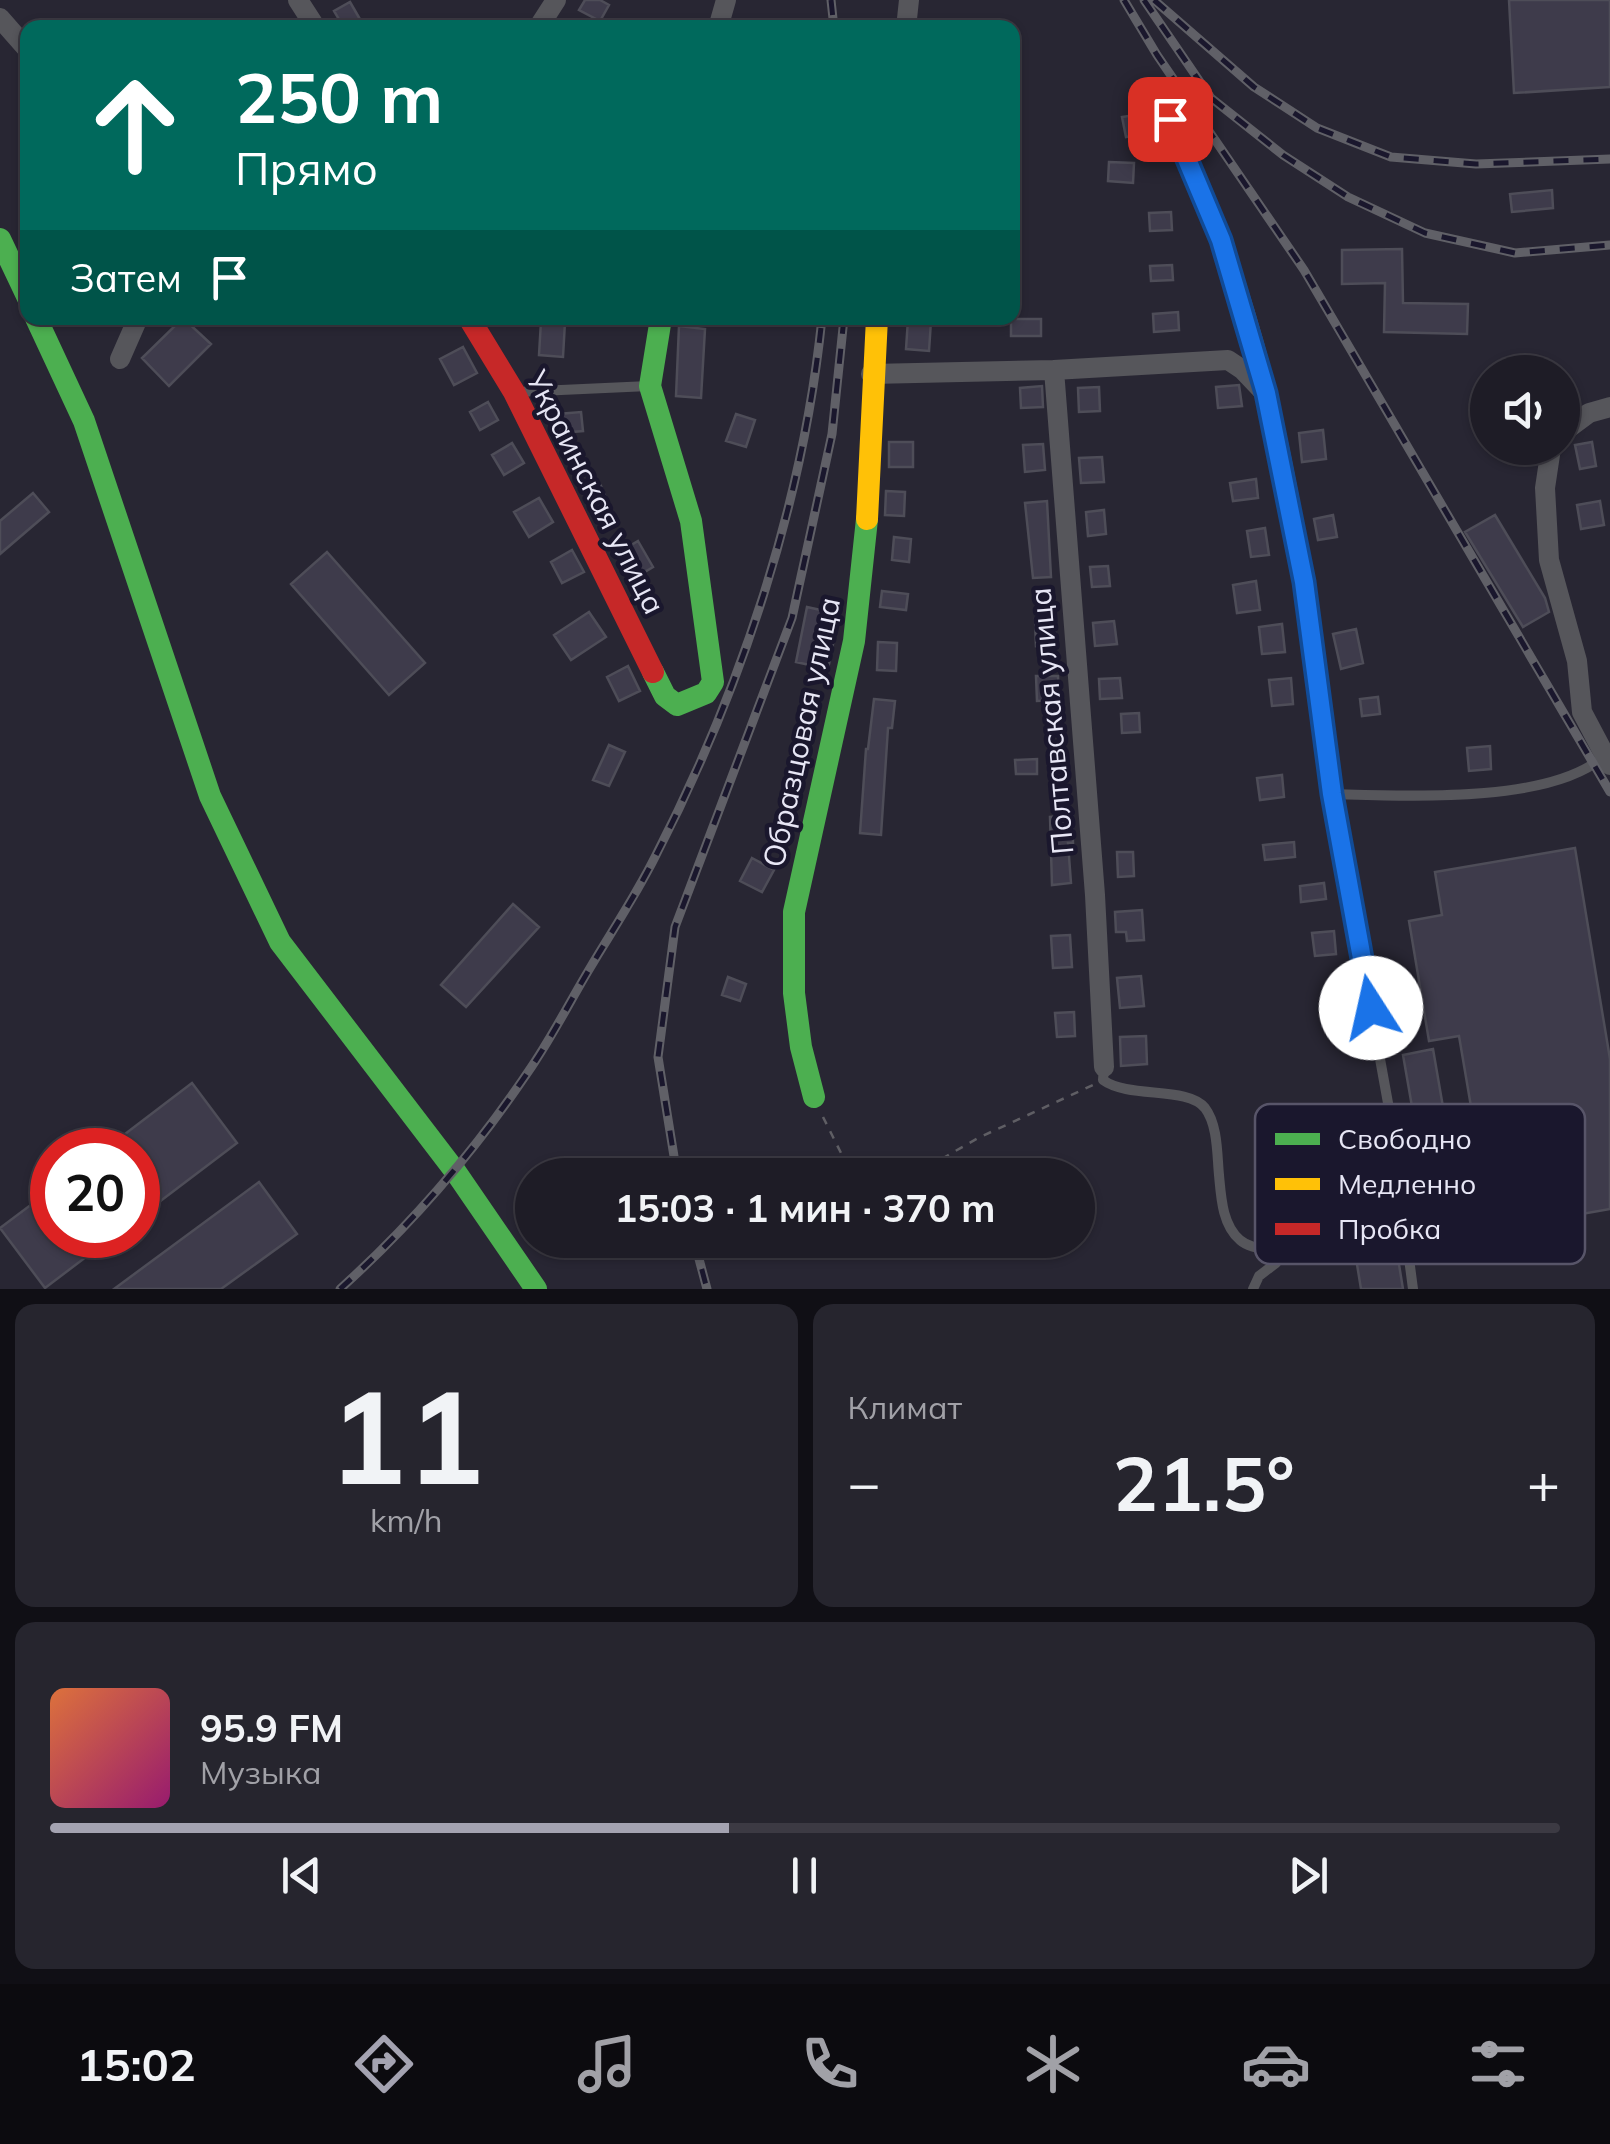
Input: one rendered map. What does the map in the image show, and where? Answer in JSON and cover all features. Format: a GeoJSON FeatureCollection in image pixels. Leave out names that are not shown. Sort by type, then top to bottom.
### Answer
{"type":"FeatureCollection","features":[{"type":"Feature","properties":{"kind":"street"},"geometry":{"type":"LineString","coordinates":[[0,18],[20,41]]}},
{"type":"Feature","properties":{"kind":"street"},"geometry":{"type":"LineString","coordinates":[[1170,119],[1221,240],[1266,393],[1304,582],[1332,794]]}},
{"type":"Feature","properties":{"kind":"street"},"geometry":{"type":"LineString","coordinates":[[0,238],[20,281]]}},
{"type":"Feature","properties":{"kind":"street"},"geometry":{"type":"LineString","coordinates":[[39,325],[84,421],[210,796],[280,942],[454,1171],[536,1289]]}},
{"type":"Feature","properties":{"kind":"street"},"geometry":{"type":"LineString","coordinates":[[120,358],[135,325]]}},
{"type":"Feature","properties":{"kind":"street","name":"Украинская улица"},"geometry":{"type":"LineString","coordinates":[[473,325],[514,392],[665,696],[677,705],[706,693],[713,682],[690,521],[650,386]]}},
{"type":"Feature","properties":{"kind":"street"},"geometry":{"type":"LineString","coordinates":[[650,386],[659,325]]}},
{"type":"Feature","properties":{"kind":"street","name":"Образцовая улица"},"geometry":{"type":"LineString","coordinates":[[814,1098],[804,1069],[793,979],[798,890],[852,661],[863,582],[876,325]]}},
{"type":"Feature","properties":{"kind":"street"},"geometry":{"type":"LineString","coordinates":[[871,374],[1054,370],[1228,360],[1266,393]]}},
{"type":"Feature","properties":{"kind":"street","name":"Полтавская улица"},"geometry":{"type":"LineString","coordinates":[[1054,370],[1095,895],[1104,1074]]}},
{"type":"Feature","properties":{"kind":"street"},"geometry":{"type":"LineString","coordinates":[[1580,419],[1610,407]]}},
{"type":"Feature","properties":{"kind":"street"},"geometry":{"type":"LineString","coordinates":[[1548,465],[1545,488],[1549,560],[1576,661],[1582,712],[1607,761]]}},
{"type":"Feature","properties":{"kind":"lane"},"geometry":{"type":"LineString","coordinates":[[514,392],[650,386]]}},
{"type":"Feature","properties":{"kind":"lane"},"geometry":{"type":"LineString","coordinates":[[1388,1104],[1332,794],[1443,796],[1522,787],[1572,776],[1607,761]]}},
{"type":"Feature","properties":{"kind":"lane"},"geometry":{"type":"LineString","coordinates":[[1104,1074],[1115,1089],[1196,1100],[1207,1110],[1229,1225],[1239,1240],[1255,1245]]}},
{"type":"Feature","properties":{"kind":"lane"},"geometry":{"type":"LineString","coordinates":[[1253,1289],[1259,1276],[1275,1264]]}},
{"type":"Feature","properties":{"kind":"lane"},"geometry":{"type":"LineString","coordinates":[[1410,1264],[1413,1289]]}},
{"type":"Feature","properties":{"kind":"path"},"geometry":{"type":"LineString","coordinates":[[943,1158],[1104,1074]]}},
{"type":"Feature","properties":{"kind":"path"},"geometry":{"type":"LineString","coordinates":[[814,1098],[843,1158]]}},
{"type":"Feature","properties":{"kind":"building"},"geometry":{"type":"Polygon","coordinates":[[[585,0],[600,0],[609,5],[601,20],[579,10],[585,0]]]}},
{"type":"Feature","properties":{"kind":"building"},"geometry":{"type":"Polygon","coordinates":[[[1509,0],[1610,0],[1610,87],[1514,93],[1509,0]]]}},
{"type":"Feature","properties":{"kind":"building"},"geometry":{"type":"Polygon","coordinates":[[[350,2],[360,20],[339,20],[334,11],[350,2]]]}},
{"type":"Feature","properties":{"kind":"building"},"geometry":{"type":"Polygon","coordinates":[[[1142,114],[1145,134],[1126,137],[1122,117],[1142,114]]]}},
{"type":"Feature","properties":{"kind":"building"},"geometry":{"type":"Polygon","coordinates":[[[1109,162],[1134,163],[1133,183],[1108,181],[1109,162]]]}},
{"type":"Feature","properties":{"kind":"building"},"geometry":{"type":"Polygon","coordinates":[[[1552,190],[1553,208],[1512,212],[1510,194],[1552,190]]]}},
{"type":"Feature","properties":{"kind":"building"},"geometry":{"type":"Polygon","coordinates":[[[1171,212],[1172,230],[1150,231],[1149,213],[1171,212]]]}},
{"type":"Feature","properties":{"kind":"building"},"geometry":{"type":"Polygon","coordinates":[[[1402,249],[1403,303],[1468,304],[1467,334],[1384,332],[1385,283],[1342,284],[1342,250],[1402,249]]]}},
{"type":"Feature","properties":{"kind":"building"},"geometry":{"type":"Polygon","coordinates":[[[1172,265],[1173,280],[1151,281],[1150,266],[1172,265]]]}},
{"type":"Feature","properties":{"kind":"building"},"geometry":{"type":"Polygon","coordinates":[[[1178,312],[1179,330],[1154,332],[1153,314],[1178,312]]]}},
{"type":"Feature","properties":{"kind":"building"},"geometry":{"type":"Polygon","coordinates":[[[1020,319],[1041,319],[1041,336],[1011,336],[1011,325],[1020,325],[1020,319]]]}},
{"type":"Feature","properties":{"kind":"building"},"geometry":{"type":"Polygon","coordinates":[[[176,325],[191,325],[211,344],[169,386],[142,358],[176,325]]]}},
{"type":"Feature","properties":{"kind":"building"},"geometry":{"type":"Polygon","coordinates":[[[541,325],[565,325],[563,357],[539,355],[541,325]]]}},
{"type":"Feature","properties":{"kind":"building"},"geometry":{"type":"Polygon","coordinates":[[[908,325],[931,325],[929,351],[906,349],[908,325]]]}},
{"type":"Feature","properties":{"kind":"building"},"geometry":{"type":"Polygon","coordinates":[[[679,326],[705,329],[701,398],[676,396],[679,326]]]}},
{"type":"Feature","properties":{"kind":"building"},"geometry":{"type":"Polygon","coordinates":[[[463,347],[477,373],[454,385],[440,359],[463,347]]]}},
{"type":"Feature","properties":{"kind":"building"},"geometry":{"type":"Polygon","coordinates":[[[1239,385],[1242,406],[1218,408],[1216,387],[1239,385]]]}},
{"type":"Feature","properties":{"kind":"building"},"geometry":{"type":"Polygon","coordinates":[[[1042,386],[1043,407],[1021,408],[1020,388],[1042,386]]]}},
{"type":"Feature","properties":{"kind":"building"},"geometry":{"type":"Polygon","coordinates":[[[1099,387],[1100,411],[1079,412],[1078,388],[1099,387]]]}},
{"type":"Feature","properties":{"kind":"building"},"geometry":{"type":"Polygon","coordinates":[[[488,402],[498,420],[480,430],[470,412],[488,402]]]}},
{"type":"Feature","properties":{"kind":"building"},"geometry":{"type":"Polygon","coordinates":[[[581,412],[583,431],[560,433],[558,414],[581,412]]]}},
{"type":"Feature","properties":{"kind":"building"},"geometry":{"type":"Polygon","coordinates":[[[736,414],[755,420],[746,447],[726,441],[736,414]]]}},
{"type":"Feature","properties":{"kind":"building"},"geometry":{"type":"Polygon","coordinates":[[[1323,430],[1326,459],[1302,462],[1299,433],[1323,430]]]}},
{"type":"Feature","properties":{"kind":"building"},"geometry":{"type":"Polygon","coordinates":[[[889,442],[913,442],[913,467],[889,467],[889,442]]]}},
{"type":"Feature","properties":{"kind":"building"},"geometry":{"type":"Polygon","coordinates":[[[1592,442],[1596,466],[1580,469],[1580,444],[1592,442]]]}},
{"type":"Feature","properties":{"kind":"building"},"geometry":{"type":"Polygon","coordinates":[[[512,443],[524,463],[504,475],[492,455],[512,443]]]}},
{"type":"Feature","properties":{"kind":"building"},"geometry":{"type":"Polygon","coordinates":[[[1043,444],[1045,470],[1025,472],[1023,445],[1043,444]]]}},
{"type":"Feature","properties":{"kind":"building"},"geometry":{"type":"Polygon","coordinates":[[[1102,457],[1104,482],[1081,483],[1079,458],[1102,457]]]}},
{"type":"Feature","properties":{"kind":"building"},"geometry":{"type":"Polygon","coordinates":[[[1256,479],[1258,498],[1233,501],[1230,483],[1256,479]]]}},
{"type":"Feature","properties":{"kind":"building"},"geometry":{"type":"Polygon","coordinates":[[[601,486],[609,505],[593,512],[584,493],[601,486]]]}},
{"type":"Feature","properties":{"kind":"building"},"geometry":{"type":"Polygon","coordinates":[[[886,491],[905,492],[904,516],[885,515],[886,491]]]}},
{"type":"Feature","properties":{"kind":"building"},"geometry":{"type":"Polygon","coordinates":[[[33,493],[49,512],[0,554],[0,521],[33,493]]]}},
{"type":"Feature","properties":{"kind":"building"},"geometry":{"type":"Polygon","coordinates":[[[539,498],[553,522],[529,537],[514,512],[539,498]]]}},
{"type":"Feature","properties":{"kind":"building"},"geometry":{"type":"Polygon","coordinates":[[[1047,501],[1051,577],[1033,578],[1025,503],[1047,501]]]}},
{"type":"Feature","properties":{"kind":"building"},"geometry":{"type":"Polygon","coordinates":[[[1600,501],[1604,525],[1581,529],[1577,505],[1600,501]]]}},
{"type":"Feature","properties":{"kind":"building"},"geometry":{"type":"Polygon","coordinates":[[[1104,510],[1106,534],[1088,536],[1086,512],[1104,510]]]}},
{"type":"Feature","properties":{"kind":"building"},"geometry":{"type":"Polygon","coordinates":[[[1333,515],[1337,537],[1318,540],[1314,519],[1333,515]]]}},
{"type":"Feature","properties":{"kind":"building"},"geometry":{"type":"Polygon","coordinates":[[[1495,515],[1545,598],[1549,612],[1523,627],[1465,532],[1495,515]]]}},
{"type":"Feature","properties":{"kind":"building"},"geometry":{"type":"Polygon","coordinates":[[[1265,528],[1269,555],[1251,557],[1247,531],[1265,528]]]}},
{"type":"Feature","properties":{"kind":"building"},"geometry":{"type":"Polygon","coordinates":[[[894,537],[911,539],[909,562],[892,560],[894,537]]]}},
{"type":"Feature","properties":{"kind":"building"},"geometry":{"type":"Polygon","coordinates":[[[638,541],[653,567],[633,579],[618,553],[638,541]]]}},
{"type":"Feature","properties":{"kind":"building"},"geometry":{"type":"Polygon","coordinates":[[[572,550],[584,572],[562,583],[551,562],[572,550]]]}},
{"type":"Feature","properties":{"kind":"building"},"geometry":{"type":"Polygon","coordinates":[[[327,552],[425,663],[389,695],[291,584],[327,552]]]}},
{"type":"Feature","properties":{"kind":"building"},"geometry":{"type":"Polygon","coordinates":[[[1108,566],[1110,586],[1092,587],[1090,567],[1108,566]]]}},
{"type":"Feature","properties":{"kind":"building"},"geometry":{"type":"Polygon","coordinates":[[[1256,581],[1260,610],[1237,613],[1233,585],[1256,581]]]}},
{"type":"Feature","properties":{"kind":"building"},"geometry":{"type":"Polygon","coordinates":[[[882,591],[908,594],[906,610],[880,607],[882,591]]]}},
{"type":"Feature","properties":{"kind":"building"},"geometry":{"type":"Polygon","coordinates":[[[807,607],[839,614],[828,669],[796,662],[807,607]]]}},
{"type":"Feature","properties":{"kind":"building"},"geometry":{"type":"Polygon","coordinates":[[[589,612],[606,637],[571,660],[554,635],[589,612]]]}},
{"type":"Feature","properties":{"kind":"building"},"geometry":{"type":"Polygon","coordinates":[[[1054,618],[1056,644],[1036,646],[1035,619],[1054,618]]]}},
{"type":"Feature","properties":{"kind":"building"},"geometry":{"type":"Polygon","coordinates":[[[1114,621],[1117,644],[1095,646],[1093,623],[1114,621]]]}},
{"type":"Feature","properties":{"kind":"building"},"geometry":{"type":"Polygon","coordinates":[[[1282,624],[1285,652],[1262,654],[1259,627],[1282,624]]]}},
{"type":"Feature","properties":{"kind":"building"},"geometry":{"type":"Polygon","coordinates":[[[1356,629],[1363,663],[1341,669],[1333,634],[1356,629]]]}},
{"type":"Feature","properties":{"kind":"building"},"geometry":{"type":"Polygon","coordinates":[[[878,642],[897,643],[896,671],[877,670],[878,642]]]}},
{"type":"Feature","properties":{"kind":"building"},"geometry":{"type":"Polygon","coordinates":[[[628,666],[640,691],[619,701],[607,677],[628,666]]]}},
{"type":"Feature","properties":{"kind":"building"},"geometry":{"type":"Polygon","coordinates":[[[1036,676],[1058,676],[1059,700],[1037,701],[1036,676]]]}},
{"type":"Feature","properties":{"kind":"building"},"geometry":{"type":"Polygon","coordinates":[[[1120,678],[1122,698],[1100,699],[1099,679],[1120,678]]]}},
{"type":"Feature","properties":{"kind":"building"},"geometry":{"type":"Polygon","coordinates":[[[1291,678],[1293,704],[1272,706],[1269,680],[1291,678]]]}},
{"type":"Feature","properties":{"kind":"building"},"geometry":{"type":"Polygon","coordinates":[[[1378,697],[1380,714],[1362,716],[1360,699],[1378,697]]]}},
{"type":"Feature","properties":{"kind":"building"},"geometry":{"type":"Polygon","coordinates":[[[874,699],[895,701],[892,728],[888,728],[881,835],[860,833],[874,699]]]}},
{"type":"Feature","properties":{"kind":"building"},"geometry":{"type":"Polygon","coordinates":[[[1139,713],[1140,732],[1122,733],[1121,714],[1139,713]]]}},
{"type":"Feature","properties":{"kind":"building"},"geometry":{"type":"Polygon","coordinates":[[[609,745],[625,752],[609,786],[593,780],[609,745]]]}},
{"type":"Feature","properties":{"kind":"building"},"geometry":{"type":"Polygon","coordinates":[[[1490,746],[1491,769],[1469,771],[1467,748],[1490,746]]]}},
{"type":"Feature","properties":{"kind":"building"},"geometry":{"type":"Polygon","coordinates":[[[1037,759],[1037,774],[1016,774],[1015,760],[1037,759]]]}},
{"type":"Feature","properties":{"kind":"building"},"geometry":{"type":"Polygon","coordinates":[[[1282,775],[1284,797],[1260,800],[1257,778],[1282,775]]]}},
{"type":"Feature","properties":{"kind":"building"},"geometry":{"type":"Polygon","coordinates":[[[1072,815],[1073,843],[1068,843],[1071,883],[1052,885],[1050,817],[1072,815]]]}},
{"type":"Feature","properties":{"kind":"building"},"geometry":{"type":"Polygon","coordinates":[[[1294,842],[1295,857],[1265,860],[1263,845],[1294,842]]]}},
{"type":"Feature","properties":{"kind":"building"},"geometry":{"type":"Polygon","coordinates":[[[1575,848],[1610,1059],[1610,1209],[1585,1213],[1585,1104],[1471,1104],[1459,1036],[1429,1041],[1409,921],[1442,915],[1435,872],[1575,848]]]}},
{"type":"Feature","properties":{"kind":"building"},"geometry":{"type":"Polygon","coordinates":[[[1117,852],[1133,852],[1134,876],[1118,877],[1117,852]]]}},
{"type":"Feature","properties":{"kind":"building"},"geometry":{"type":"Polygon","coordinates":[[[752,858],[774,870],[762,892],[740,881],[752,858]]]}},
{"type":"Feature","properties":{"kind":"building"},"geometry":{"type":"Polygon","coordinates":[[[1324,883],[1326,899],[1301,902],[1300,886],[1324,883]]]}},
{"type":"Feature","properties":{"kind":"building"},"geometry":{"type":"Polygon","coordinates":[[[513,904],[539,927],[466,1007],[441,985],[513,904]]]}},
{"type":"Feature","properties":{"kind":"building"},"geometry":{"type":"Polygon","coordinates":[[[1142,910],[1144,940],[1127,941],[1126,932],[1116,932],[1115,912],[1142,910]]]}},
{"type":"Feature","properties":{"kind":"building"},"geometry":{"type":"Polygon","coordinates":[[[1334,931],[1336,954],[1315,956],[1312,933],[1334,931]]]}},
{"type":"Feature","properties":{"kind":"building"},"geometry":{"type":"Polygon","coordinates":[[[1070,935],[1072,967],[1053,968],[1051,936],[1070,935]]]}},
{"type":"Feature","properties":{"kind":"building"},"geometry":{"type":"Polygon","coordinates":[[[1141,976],[1144,1006],[1120,1008],[1117,978],[1141,976]]]}},
{"type":"Feature","properties":{"kind":"building"},"geometry":{"type":"Polygon","coordinates":[[[728,977],[746,984],[740,1001],[722,995],[728,977]]]}},
{"type":"Feature","properties":{"kind":"building"},"geometry":{"type":"Polygon","coordinates":[[[1074,1012],[1075,1036],[1057,1037],[1055,1013],[1074,1012]]]}},
{"type":"Feature","properties":{"kind":"building"},"geometry":{"type":"Polygon","coordinates":[[[1146,1036],[1147,1064],[1121,1066],[1120,1037],[1146,1036]]]}},
{"type":"Feature","properties":{"kind":"building"},"geometry":{"type":"Polygon","coordinates":[[[1433,1049],[1442,1104],[1412,1104],[1403,1055],[1433,1049]]]}},
{"type":"Feature","properties":{"kind":"building"},"geometry":{"type":"Polygon","coordinates":[[[192,1083],[237,1143],[160,1201],[160,1128],[133,1128],[192,1083]]]}},
{"type":"Feature","properties":{"kind":"building"},"geometry":{"type":"Polygon","coordinates":[[[259,1182],[297,1234],[221,1289],[114,1289],[259,1182]]]}},
{"type":"Feature","properties":{"kind":"building"},"geometry":{"type":"Polygon","coordinates":[[[30,1206],[30,1258],[85,1258],[45,1288],[0,1228],[30,1206]]]}},
{"type":"Feature","properties":{"kind":"building"},"geometry":{"type":"Polygon","coordinates":[[[1357,1264],[1399,1264],[1403,1289],[1361,1289],[1357,1264]]]}},
{"type":"Feature","properties":{"kind":"railway"},"geometry":{"type":"LineString","coordinates":[[831,0],[833,20]]}},
{"type":"Feature","properties":{"kind":"railway"},"geometry":{"type":"LineString","coordinates":[[1124,0],[1157,55],[1304,270],[1610,792]]}},
{"type":"Feature","properties":{"kind":"railway"},"geometry":{"type":"LineString","coordinates":[[1144,0],[1211,98],[1283,155],[1348,197],[1425,233],[1515,253],[1610,245]]}},
{"type":"Feature","properties":{"kind":"railway"},"geometry":{"type":"LineString","coordinates":[[1154,0],[1254,87],[1317,128],[1391,157],[1476,164],[1610,159]]}},
{"type":"Feature","properties":{"kind":"railway"},"geometry":{"type":"LineString","coordinates":[[340,1289],[416,1213],[507,1102],[544,1047],[655,857],[715,728],[764,595],[800,457],[821,325]]}},
{"type":"Feature","properties":{"kind":"railway"},"geometry":{"type":"LineString","coordinates":[[674,1158],[658,1057],[675,927],[792,618],[832,434],[843,325]]}},
{"type":"Feature","properties":{"kind":"railway"},"geometry":{"type":"LineString","coordinates":[[699,1258],[707,1289]]}},
{"type":"Feature","properties":{"kind":"traffic: fast"},"geometry":{"type":"LineString","coordinates":[[0,239],[20,281]]}},
{"type":"Feature","properties":{"kind":"traffic: fast"},"geometry":{"type":"LineString","coordinates":[[39,325],[84,421],[210,796],[280,942],[455,1171],[536,1289]]}},
{"type":"Feature","properties":{"kind":"traffic: fast"},"geometry":{"type":"LineString","coordinates":[[653,672],[665,696],[677,705],[706,693],[713,682],[691,521],[650,386],[660,325]]}},
{"type":"Feature","properties":{"kind":"traffic: fast"},"geometry":{"type":"LineString","coordinates":[[814,1097],[801,1047],[794,993],[794,912],[854,641],[867,519]]}},
{"type":"Feature","properties":{"kind":"traffic: slow"},"geometry":{"type":"LineString","coordinates":[[867,519],[877,325]]}},
{"type":"Feature","properties":{"kind":"traffic: jam"},"geometry":{"type":"LineString","coordinates":[[473,325],[514,392],[653,672]]}},
{"type":"Feature","properties":{"kind":"route"},"geometry":{"type":"LineString","coordinates":[[1170,119],[1221,240],[1266,393],[1304,582],[1332,794],[1371,1008]]}}]}
